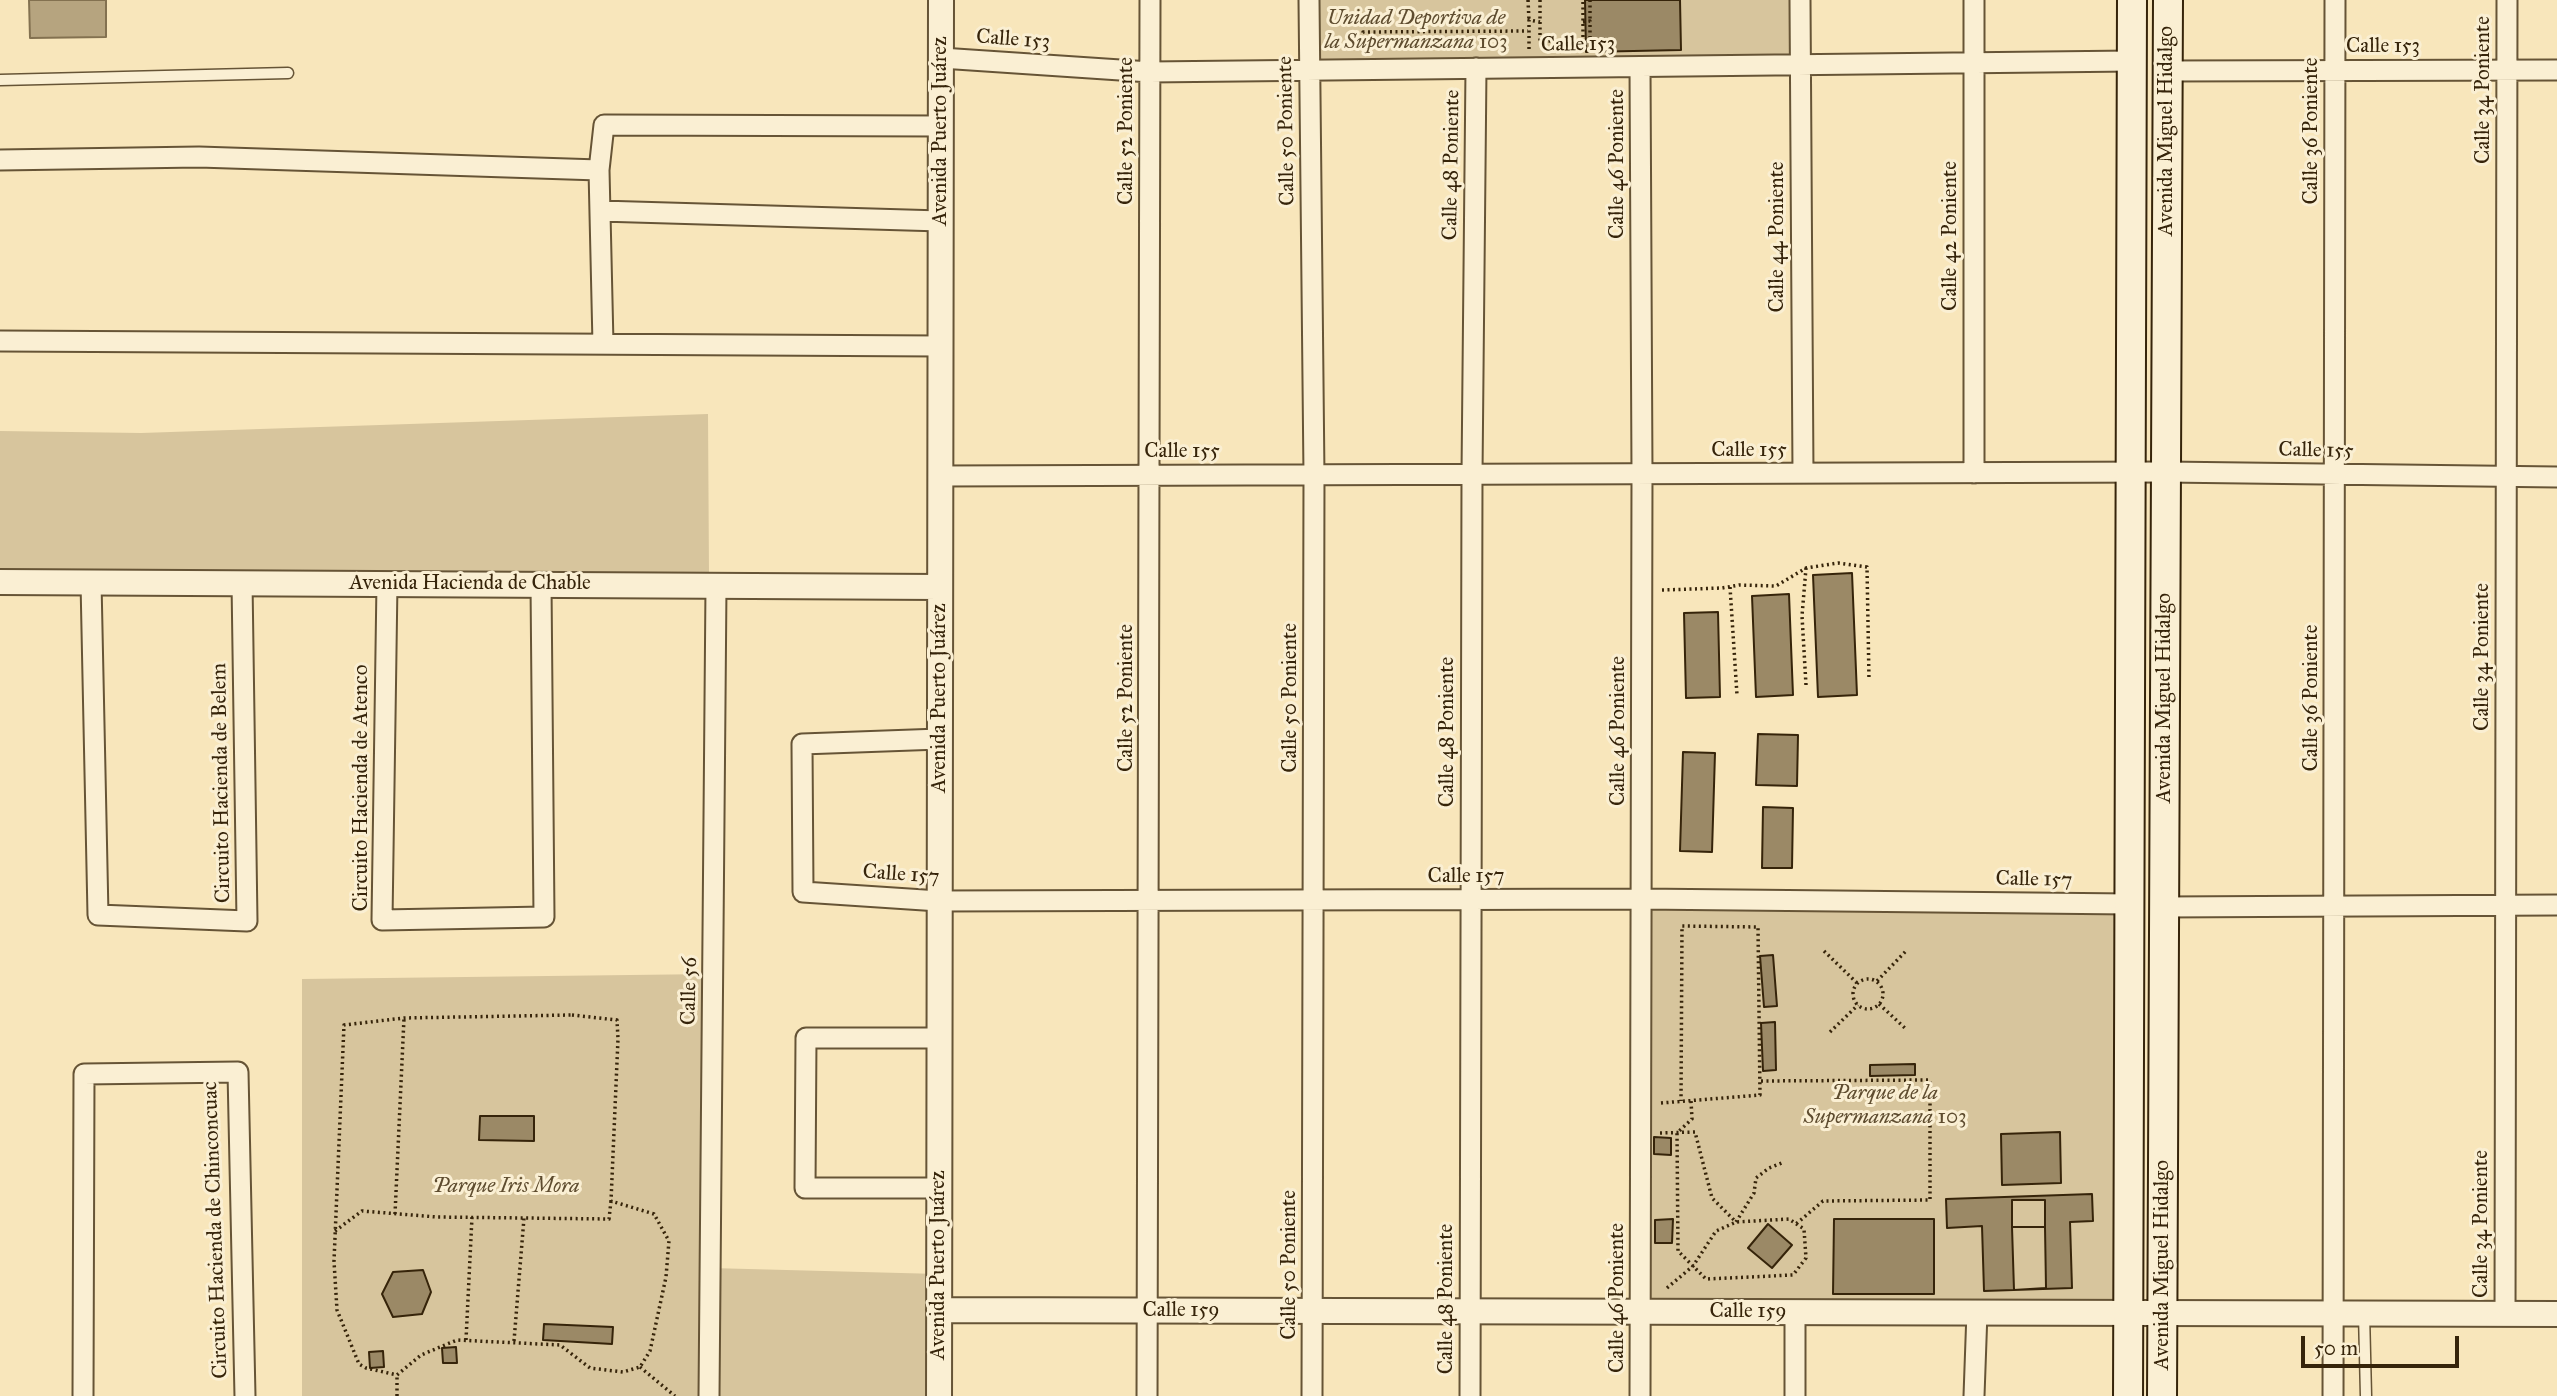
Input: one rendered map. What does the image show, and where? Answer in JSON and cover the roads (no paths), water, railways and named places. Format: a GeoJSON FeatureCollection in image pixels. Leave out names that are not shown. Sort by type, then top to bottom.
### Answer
{"type":"FeatureCollection","features":[{"type":"Feature","properties":{"kind":"main road","name":"Avenida Miguel Hidalgo"},"geometry":{"type":"LineString","coordinates":[[2128,1396],[2132,0]]}},
{"type":"Feature","properties":{"kind":"main road","name":"Avenida Miguel Hidalgo"},"geometry":{"type":"LineString","coordinates":[[2162,1396],[2168,0]]}},
{"type":"Feature","properties":{"kind":"street","name":"Avenida Puerto Juárez"},"geometry":{"type":"LineString","coordinates":[[939,1396],[941,0]]}},
{"type":"Feature","properties":{"kind":"street","name":"Calle 52 Poniente"},"geometry":{"type":"LineString","coordinates":[[1147,1396],[1150,0]]}},
{"type":"Feature","properties":{"kind":"street","name":"Calle 50 Poniente"},"geometry":{"type":"LineString","coordinates":[[1309,0],[1314,475],[1312,1396]]}},
{"type":"Feature","properties":{"kind":"street","name":"Calle 44 Poniente"},"geometry":{"type":"LineString","coordinates":[[1800,0],[1803,473]]}},
{"type":"Feature","properties":{"kind":"street","name":"Calle 42 Poniente"},"geometry":{"type":"LineString","coordinates":[[1974,0],[1974,473]]}},
{"type":"Feature","properties":{"kind":"street","name":"Calle 36 Poniente"},"geometry":{"type":"LineString","coordinates":[[2333,1396],[2335,0]]}},
{"type":"Feature","properties":{"kind":"street","name":"Calle 34 Poniente"},"geometry":{"type":"LineString","coordinates":[[2505,1313],[2507,0]]}},
{"type":"Feature","properties":{"kind":"street","name":"Calle 153"},"geometry":{"type":"LineString","coordinates":[[941,58],[1150,72],[2132,61]]}},
{"type":"Feature","properties":{"kind":"street","name":"Calle 46 Poniente"},"geometry":{"type":"LineString","coordinates":[[1640,67],[1640,1396]]}},
{"type":"Feature","properties":{"kind":"street","name":"Calle 48 Poniente"},"geometry":{"type":"LineString","coordinates":[[1470,1396],[1475,68]]}},
{"type":"Feature","properties":{"kind":"street","name":"Calle 153"},"geometry":{"type":"LineString","coordinates":[[2168,71],[2557,70]]}},
{"type":"Feature","properties":{"kind":"street"},"geometry":{"type":"LineString","coordinates":[[603,344],[599,170],[604,125],[941,126]]}},
{"type":"Feature","properties":{"kind":"street"},"geometry":{"type":"LineString","coordinates":[[0,160],[199,157],[599,170]]}},
{"type":"Feature","properties":{"kind":"street"},"geometry":{"type":"LineString","coordinates":[[600,211],[941,220]]}},
{"type":"Feature","properties":{"kind":"street"},"geometry":{"type":"LineString","coordinates":[[0,341],[940,346]]}},
{"type":"Feature","properties":{"kind":"street","name":"Calle 155"},"geometry":{"type":"LineString","coordinates":[[940,476],[2166,472],[2557,477]]}},
{"type":"Feature","properties":{"kind":"street","name":"Avenida Hacienda de Chable"},"geometry":{"type":"LineString","coordinates":[[0,582],[940,587]]}},
{"type":"Feature","properties":{"kind":"street","name":"Circuito Hacienda de Belem"},"geometry":{"type":"LineString","coordinates":[[91,582],[98,915],[247,921],[242,582]]}},
{"type":"Feature","properties":{"kind":"street","name":"Circuito Hacienda de Atenco"},"geometry":{"type":"LineString","coordinates":[[387,583],[382,920],[544,917],[541,584]]}},
{"type":"Feature","properties":{"kind":"street","name":"Calle 56"},"geometry":{"type":"LineString","coordinates":[[709,1396],[716,586]]}},
{"type":"Feature","properties":{"kind":"street","name":"Calle 157"},"geometry":{"type":"LineString","coordinates":[[940,739],[802,744],[803,891],[939,901],[1641,899],[2130,904]]}},
{"type":"Feature","properties":{"kind":"street"},"geometry":{"type":"LineString","coordinates":[[2164,906],[2557,905]]}},
{"type":"Feature","properties":{"kind":"street"},"geometry":{"type":"LineString","coordinates":[[939,1038],[806,1038],[805,1188],[939,1188]]}},
{"type":"Feature","properties":{"kind":"street","name":"Circuito Hacienda de Chinconcuac"},"geometry":{"type":"LineString","coordinates":[[82,1396],[84,1074],[238,1072],[245,1396]]}},
{"type":"Feature","properties":{"kind":"street","name":"Calle 159"},"geometry":{"type":"LineString","coordinates":[[939,1310],[2557,1314]]}},
{"type":"Feature","properties":{"kind":"street"},"geometry":{"type":"LineString","coordinates":[[1795,1312],[1795,1396]]}},
{"type":"Feature","properties":{"kind":"street"},"geometry":{"type":"LineString","coordinates":[[1973,1396],[1977,1312]]}},
{"type":"Feature","properties":{"kind":"lane"},"geometry":{"type":"LineString","coordinates":[[0,80],[288,73]]}},
{"type":"Feature","properties":{"kind":"lane"},"geometry":{"type":"LineString","coordinates":[[2364,1313],[2366,1396]]}},
{"type":"Feature","properties":{"kind":"park label","name":"Unidad Deportiva de la Supermanzana 103"},"geometry":{"type":"Point","coordinates":[1416,31]}},
{"type":"Feature","properties":{"kind":"park label","name":"Parque de la Supermanzana 103"},"geometry":{"type":"Point","coordinates":[1885,1106]}},
{"type":"Feature","properties":{"kind":"park label","name":"Parque Iris Mora"},"geometry":{"type":"Point","coordinates":[506,1187]}}]}
